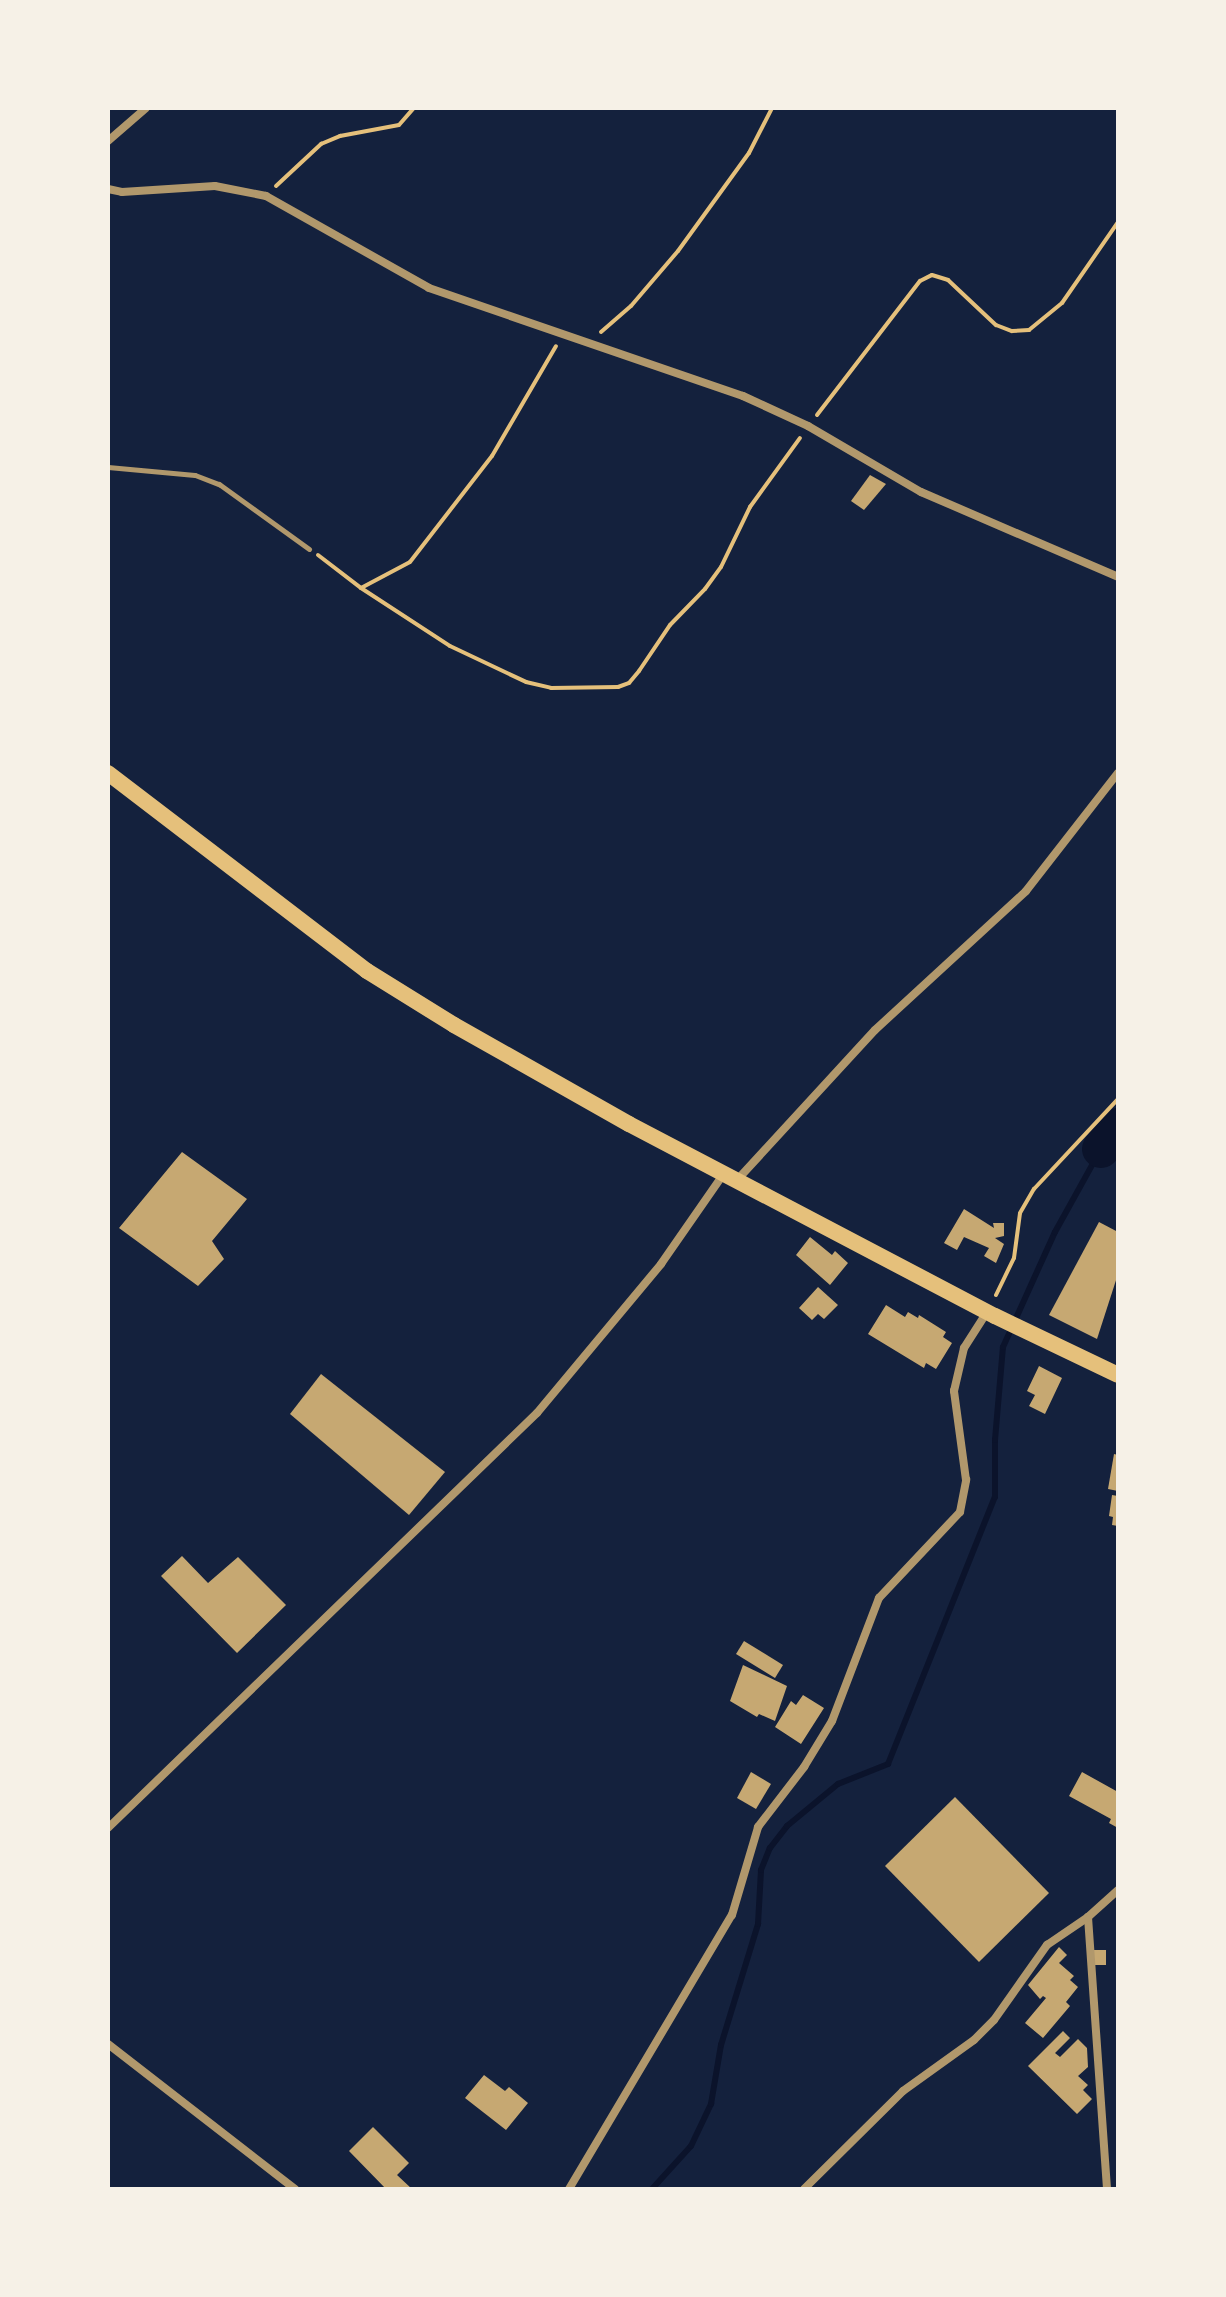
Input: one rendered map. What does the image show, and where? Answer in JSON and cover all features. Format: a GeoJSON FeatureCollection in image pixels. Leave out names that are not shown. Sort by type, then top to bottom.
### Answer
{"type":"FeatureCollection","features":[{"type":"Feature","properties":{"kind":"main road"},"geometry":{"type":"LineString","coordinates":[[108,773],[367,971],[536,1073],[991,1314],[1118,1375]]}},
{"type":"Feature","properties":{"kind":"street"},"geometry":{"type":"LineString","coordinates":[[108,141],[146,108]]}},
{"type":"Feature","properties":{"kind":"street"},"geometry":{"type":"LineString","coordinates":[[108,189],[122,192],[215,186],[266,196],[429,288],[743,396],[808,426],[921,492],[1118,577]]}},
{"type":"Feature","properties":{"kind":"street"},"geometry":{"type":"LineString","coordinates":[[108,1828],[537,1413],[732,1176],[875,1030],[1026,891],[1118,773]]}},
{"type":"Feature","properties":{"kind":"street"},"geometry":{"type":"LineString","coordinates":[[569,2189],[732,1915],[758,1827],[804,1767],[832,1721],[879,1598],[960,1512],[966,1480],[954,1391],[964,1348],[991,1314]]}},
{"type":"Feature","properties":{"kind":"street"},"geometry":{"type":"LineString","coordinates":[[804,2189],[903,2091],[974,2040],[994,2020],[1047,1945],[1088,1917],[1118,1890]]}},
{"type":"Feature","properties":{"kind":"street"},"geometry":{"type":"LineString","coordinates":[[1088,1917],[1107,2189]]}},
{"type":"Feature","properties":{"kind":"street"},"geometry":{"type":"LineString","coordinates":[[108,2044],[295,2189]]}},
{"type":"Feature","properties":{"kind":"lane"},"geometry":{"type":"LineString","coordinates":[[108,467],[195,475],[219,484],[309,549]]}},
{"type":"Feature","properties":{"kind":"path"},"geometry":{"type":"LineString","coordinates":[[266,196],[321,144],[340,136],[399,125],[414,108]]}},
{"type":"Feature","properties":{"kind":"path"},"geometry":{"type":"LineString","coordinates":[[585,340],[631,306],[678,251],[749,153],[772,108]]}},
{"type":"Feature","properties":{"kind":"path"},"geometry":{"type":"LineString","coordinates":[[309,549],[361,588],[450,646],[526,682],[551,688],[618,687],[629,683],[670,625],[705,589],[721,567],[750,507],[920,281],[932,275],[948,280],[996,325],[1012,331],[1029,330],[1062,303],[1118,222]]}},
{"type":"Feature","properties":{"kind":"path"},"geometry":{"type":"LineString","coordinates":[[361,588],[410,562],[421,552],[492,456],[564,334]]}},
{"type":"Feature","properties":{"kind":"path"},"geometry":{"type":"LineString","coordinates":[[991,1314],[1014,1258],[1020,1213],[1034,1189],[1118,1099]]}},
{"type":"Feature","properties":{"kind":"building"},"geometry":{"type":"Polygon","coordinates":[[[870,475],[886,484],[864,510],[851,501],[870,475]]]}},
{"type":"Feature","properties":{"kind":"building"},"geometry":{"type":"Polygon","coordinates":[[[182,1152],[247,1199],[212,1241],[224,1259],[198,1286],[119,1228],[182,1152]]]}},
{"type":"Feature","properties":{"kind":"building"},"geometry":{"type":"Polygon","coordinates":[[[964,1209],[994,1228],[993,1223],[1004,1223],[1004,1236],[995,1238],[1004,1244],[996,1263],[984,1256],[989,1248],[964,1237],[957,1250],[944,1243],[964,1209]]]}},
{"type":"Feature","properties":{"kind":"building"},"geometry":{"type":"Polygon","coordinates":[[[1099,1222],[1118,1232],[1118,1274],[1097,1339],[1049,1315],[1099,1222]]]}},
{"type":"Feature","properties":{"kind":"building"},"geometry":{"type":"Polygon","coordinates":[[[810,1237],[832,1255],[835,1251],[848,1263],[830,1285],[796,1255],[810,1237]]]}},
{"type":"Feature","properties":{"kind":"building"},"geometry":{"type":"Polygon","coordinates":[[[818,1287],[838,1305],[824,1319],[818,1314],[812,1320],[799,1308],[818,1287]]]}},
{"type":"Feature","properties":{"kind":"building"},"geometry":{"type":"Polygon","coordinates":[[[886,1305],[905,1317],[908,1312],[918,1318],[919,1315],[946,1332],[943,1337],[952,1343],[936,1369],[926,1363],[924,1368],[868,1334],[886,1305]]]}},
{"type":"Feature","properties":{"kind":"building"},"geometry":{"type":"Polygon","coordinates":[[[1039,1366],[1062,1378],[1045,1414],[1029,1406],[1035,1395],[1027,1391],[1039,1366]]]}},
{"type":"Feature","properties":{"kind":"building"},"geometry":{"type":"Polygon","coordinates":[[[321,1374],[445,1472],[409,1515],[290,1414],[321,1374]]]}},
{"type":"Feature","properties":{"kind":"building"},"geometry":{"type":"Polygon","coordinates":[[[1114,1454],[1118,1455],[1118,1491],[1108,1489],[1114,1454]]]}},
{"type":"Feature","properties":{"kind":"building"},"geometry":{"type":"Polygon","coordinates":[[[1112,1495],[1118,1496],[1118,1526],[1112,1525],[1113,1517],[1109,1516],[1112,1495]]]}},
{"type":"Feature","properties":{"kind":"building"},"geometry":{"type":"Polygon","coordinates":[[[182,1556],[208,1583],[238,1557],[286,1605],[237,1653],[161,1576],[182,1556]]]}},
{"type":"Feature","properties":{"kind":"building"},"geometry":{"type":"Polygon","coordinates":[[[744,1641],[783,1665],[775,1678],[736,1654],[744,1641]]]}},
{"type":"Feature","properties":{"kind":"building"},"geometry":{"type":"Polygon","coordinates":[[[743,1665],[787,1686],[775,1721],[759,1714],[757,1717],[730,1701],[743,1665]]]}},
{"type":"Feature","properties":{"kind":"building"},"geometry":{"type":"Polygon","coordinates":[[[803,1695],[824,1708],[801,1744],[775,1727],[791,1701],[796,1705],[803,1695]]]}},
{"type":"Feature","properties":{"kind":"building"},"geometry":{"type":"Polygon","coordinates":[[[751,1772],[771,1784],[756,1809],[737,1798],[751,1772]]]}},
{"type":"Feature","properties":{"kind":"building"},"geometry":{"type":"Polygon","coordinates":[[[1082,1772],[1118,1792],[1118,1828],[1109,1823],[1111,1819],[1069,1796],[1082,1772]]]}},
{"type":"Feature","properties":{"kind":"building"},"geometry":{"type":"Polygon","coordinates":[[[955,1797],[1049,1893],[979,1962],[885,1866],[955,1797]]]}},
{"type":"Feature","properties":{"kind":"building"},"geometry":{"type":"Polygon","coordinates":[[[1059,1947],[1067,1955],[1059,1963],[1074,1976],[1070,1980],[1078,1987],[1066,2002],[1070,2006],[1043,2038],[1025,2023],[1046,1998],[1043,1996],[1040,1999],[1028,1985],[1059,1947]]]}},
{"type":"Feature","properties":{"kind":"building"},"geometry":{"type":"Polygon","coordinates":[[[1094,1950],[1106,1950],[1106,1965],[1094,1965],[1094,1950]]]}},
{"type":"Feature","properties":{"kind":"building"},"geometry":{"type":"Polygon","coordinates":[[[1063,2031],[1070,2038],[1055,2053],[1060,2057],[1078,2039],[1087,2048],[1088,2067],[1078,2076],[1088,2085],[1083,2090],[1092,2099],[1077,2114],[1028,2066],[1063,2031]]]}},
{"type":"Feature","properties":{"kind":"building"},"geometry":{"type":"Polygon","coordinates":[[[484,2075],[505,2091],[509,2087],[528,2103],[506,2130],[465,2098],[484,2075]]]}},
{"type":"Feature","properties":{"kind":"building"},"geometry":{"type":"Polygon","coordinates":[[[373,2127],[409,2163],[397,2175],[412,2189],[386,2189],[349,2151],[373,2127]]]}},
{"type":"Feature","properties":{"kind":"waterway"},"geometry":{"type":"LineString","coordinates":[[1101,1149],[1118,1127]]}},
{"type":"Feature","properties":{"kind":"waterway"},"geometry":{"type":"LineString","coordinates":[[652,2189],[691,2146],[711,2104],[721,2045],[758,1924],[761,1870],[770,1848],[787,1826],[838,1784],[888,1764],[995,1497],[995,1440],[1003,1347],[1055,1232],[1101,1149]]}}]}
